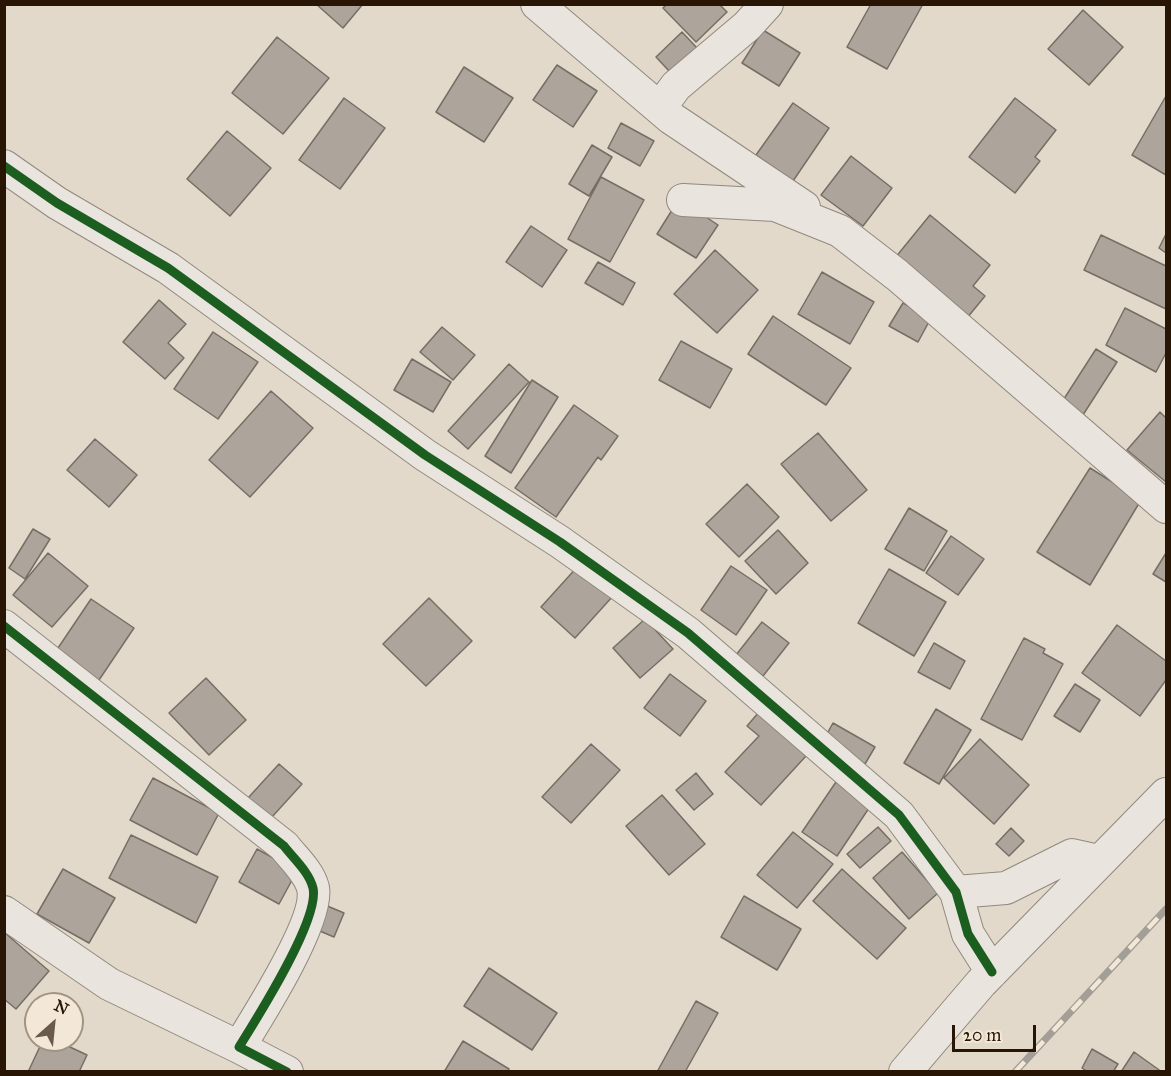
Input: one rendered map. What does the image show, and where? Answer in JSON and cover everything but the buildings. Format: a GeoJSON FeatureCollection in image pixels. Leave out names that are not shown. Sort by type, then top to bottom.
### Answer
{"type":"FeatureCollection","features":[{"type":"Feature","properties":{"kind":"street"},"geometry":{"type":"LineString","coordinates":[[537,4],[666,111],[671,118],[840,231],[897,275],[1167,507]]}},
{"type":"Feature","properties":{"kind":"street"},"geometry":{"type":"LineString","coordinates":[[666,111],[665,101],[676,86],[757,8]]}},
{"type":"Feature","properties":{"kind":"street"},"geometry":{"type":"LineString","coordinates":[[4,166],[57,203],[168,268],[425,455],[560,542],[688,633],[899,815],[956,892],[968,934],[992,972]]}},
{"type":"Feature","properties":{"kind":"street"},"geometry":{"type":"LineString","coordinates":[[683,200],[775,205],[840,231]]}},
{"type":"Feature","properties":{"kind":"street"},"geometry":{"type":"LineString","coordinates":[[4,626],[285,846],[307,875],[313,889],[313,905],[284,968],[239,1047]]}},
{"type":"Feature","properties":{"kind":"street"},"geometry":{"type":"LineString","coordinates":[[905,1071],[992,972],[1167,794]]}},
{"type":"Feature","properties":{"kind":"street"},"geometry":{"type":"LineString","coordinates":[[956,892],[1006,888],[1072,855],[1099,861]]}},
{"type":"Feature","properties":{"kind":"street"},"geometry":{"type":"LineString","coordinates":[[4,912],[109,984],[287,1071]]}},
{"type":"Feature","properties":{"kind":"railway"},"geometry":{"type":"LineString","coordinates":[[1015,1072],[1166,909]]}},
{"type":"Feature","properties":{"kind":"cycle path"},"geometry":{"type":"LineString","coordinates":[[4,166],[57,203],[168,268],[425,455],[560,542],[688,633],[899,815],[956,892],[968,934],[992,972]]}},
{"type":"Feature","properties":{"kind":"cycle path"},"geometry":{"type":"LineString","coordinates":[[4,626],[284,846],[308,877],[313,888],[313,903],[307,922],[285,968],[239,1047],[287,1072]]}}]}
